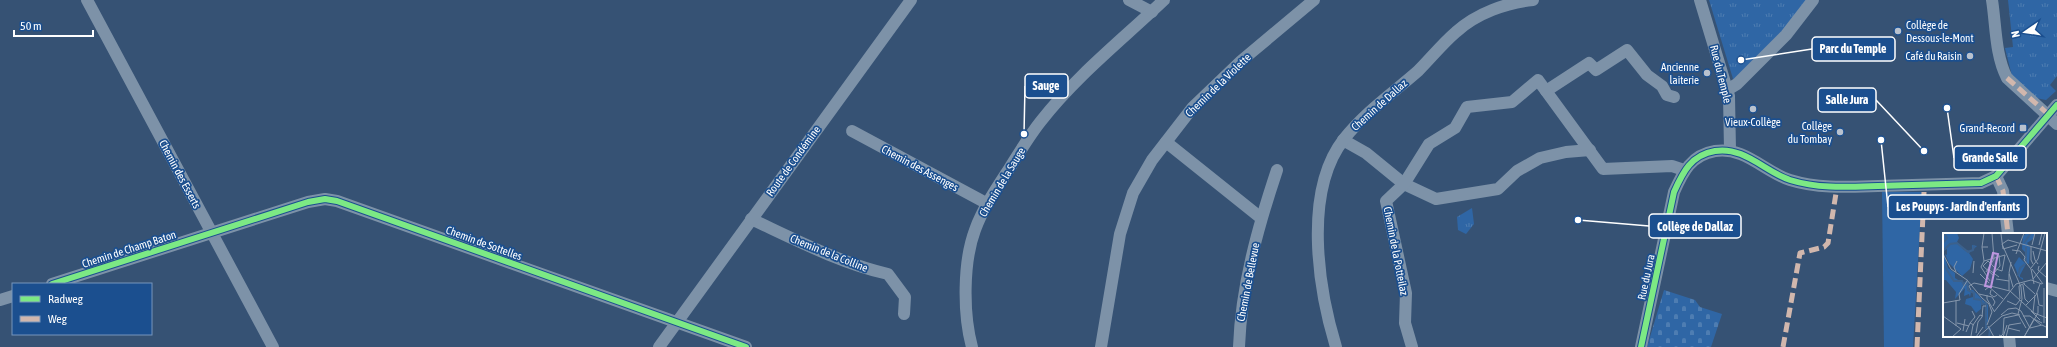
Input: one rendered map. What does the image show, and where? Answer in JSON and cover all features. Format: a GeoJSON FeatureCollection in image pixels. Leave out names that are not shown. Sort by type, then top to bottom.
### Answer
{"type":"FeatureCollection","features":[{"type":"Feature","properties":{"kind":"street","name":"Chemin des Esserts"},"geometry":{"type":"LineString","coordinates":[[88,0],[274,347]]}},
{"type":"Feature","properties":{"kind":"street","name":"Route de Condémine"},"geometry":{"type":"LineString","coordinates":[[659,347],[911,0]]}},
{"type":"Feature","properties":{"kind":"street"},"geometry":{"type":"LineString","coordinates":[[1129,0],[1152,12]]}},
{"type":"Feature","properties":{"kind":"street","name":"Chemin de la Sauge"},"geometry":{"type":"LineString","coordinates":[[972,347],[968,333],[965,304],[968,268],[974,232],[988,204],[1042,120],[1073,86],[1164,0]]}},
{"type":"Feature","properties":{"kind":"street","name":"Chemin de la Violette"},"geometry":{"type":"LineString","coordinates":[[1101,347],[1120,234],[1131,199],[1152,160],[1198,102],[1241,61],[1314,0]]}},
{"type":"Feature","properties":{"kind":"street","name":"Chemin de Dallaz"},"geometry":{"type":"LineString","coordinates":[[1336,347],[1321,278],[1319,218],[1326,177],[1333,158],[1343,140],[1356,125],[1418,70],[1456,31],[1488,12],[1507,5],[1533,0]]}},
{"type":"Feature","properties":{"kind":"street","name":"Rue du Temple"},"geometry":{"type":"LineString","coordinates":[[1700,0],[1727,90],[1730,120],[1730,150]]}},
{"type":"Feature","properties":{"kind":"street"},"geometry":{"type":"LineString","coordinates":[[1727,90],[1737,84],[1786,36],[1813,0]]}},
{"type":"Feature","properties":{"kind":"street"},"geometry":{"type":"LineString","coordinates":[[1992,0],[1999,54],[2007,78],[2049,115],[2057,124]]}},
{"type":"Feature","properties":{"kind":"street"},"geometry":{"type":"LineString","coordinates":[[1546,91],[1589,63],[1596,70],[1627,50],[1647,75],[1662,86],[1667,95],[1674,97]]}},
{"type":"Feature","properties":{"kind":"street","name":"Chemin de la Potteilaz"},"geometry":{"type":"LineString","coordinates":[[1412,347],[1405,323],[1406,293],[1386,201],[1404,184],[1429,144],[1455,128],[1467,107],[1512,102],[1538,80],[1603,169],[1672,166],[1684,170]]}},
{"type":"Feature","properties":{"kind":"street"},"geometry":{"type":"LineString","coordinates":[[1730,150],[1761,164],[1788,179],[1802,183],[1829,187],[1981,183],[1996,176],[2057,105]]}},
{"type":"Feature","properties":{"kind":"street","name":"Chemin des Assenges"},"geometry":{"type":"LineString","coordinates":[[852,131],[988,204]]}},
{"type":"Feature","properties":{"kind":"street"},"geometry":{"type":"LineString","coordinates":[[1343,140],[1366,153],[1404,184],[1436,199],[1498,189],[1517,171],[1540,158],[1566,152],[1590,150]]}},
{"type":"Feature","properties":{"kind":"street"},"geometry":{"type":"LineString","coordinates":[[1166,142],[1261,218]]}},
{"type":"Feature","properties":{"kind":"street","name":"Rue du Jura"},"geometry":{"type":"LineString","coordinates":[[1641,347],[1674,192],[1684,170],[1698,158],[1715,151],[1730,150]]}},
{"type":"Feature","properties":{"kind":"street","name":"Chemin de Bellevue"},"geometry":{"type":"LineString","coordinates":[[1239,347],[1241,320],[1261,218],[1277,170]]}},
{"type":"Feature","properties":{"kind":"street"},"geometry":{"type":"LineString","coordinates":[[1996,176],[2003,191],[2008,233]]}},
{"type":"Feature","properties":{"kind":"street","name":"Chemin de Sottelles"},"geometry":{"type":"LineString","coordinates":[[212,233],[308,202],[325,199],[337,201],[746,347]]}},
{"type":"Feature","properties":{"kind":"street","name":"Chemin de la Colline"},"geometry":{"type":"LineString","coordinates":[[751,219],[833,256],[863,268],[888,274],[905,297],[904,314]]}},
{"type":"Feature","properties":{"kind":"street","name":"Chemin de Champ Baton"},"geometry":{"type":"LineString","coordinates":[[55,283],[212,233]]}},
{"type":"Feature","properties":{"kind":"street"},"geometry":{"type":"LineString","coordinates":[[2047,288],[2057,291]]}},
{"type":"Feature","properties":{"kind":"street"},"geometry":{"type":"LineString","coordinates":[[0,300],[12,296]]}},
{"type":"Feature","properties":{"kind":"street"},"geometry":{"type":"LineString","coordinates":[[2009,337],[2010,347]]}},
{"type":"Feature","properties":{"kind":"green space"},"geometry":{"type":"Polygon","coordinates":[[[1709,0],[1808,0],[1778,39],[1734,82],[1709,0]]]}},
{"type":"Feature","properties":{"kind":"green space"},"geometry":{"type":"Polygon","coordinates":[[[2008,0],[2057,0],[2057,76],[2050,85],[2056,91],[2046,100],[2036,98],[2012,76],[2005,48],[2013,47],[2008,0]]]}},
{"type":"Feature","properties":{"kind":"green space"},"geometry":{"type":"Polygon","coordinates":[[[1882,192],[1922,192],[1913,347],[1884,347],[1882,192]]]}},
{"type":"Feature","properties":{"kind":"green space"},"geometry":{"type":"Polygon","coordinates":[[[1472,208],[1474,224],[1466,234],[1458,230],[1457,217],[1472,208]]]}},
{"type":"Feature","properties":{"kind":"green space"},"geometry":{"type":"Polygon","coordinates":[[[1664,290],[1695,300],[1700,307],[1722,314],[1711,347],[1647,347],[1664,290]]]}},
{"type":"Feature","properties":{"kind":"marked path"},"geometry":{"type":"LineString","coordinates":[[2007,78],[2049,115]]}},
{"type":"Feature","properties":{"kind":"marked path"},"geometry":{"type":"LineString","coordinates":[[1996,176],[2003,191],[2008,233]]}},
{"type":"Feature","properties":{"kind":"marked path"},"geometry":{"type":"LineString","coordinates":[[1783,347],[1800,253],[1824,247],[1828,243],[1837,187]]}},
{"type":"Feature","properties":{"kind":"marked path"},"geometry":{"type":"LineString","coordinates":[[1917,347],[1924,192]]}},
{"type":"Feature","properties":{"kind":"cycle path"},"geometry":{"type":"LineString","coordinates":[[1641,347],[1674,192],[1685,171],[1694,160],[1700,156],[1715,151],[1726,150],[1735,152],[1790,180],[1812,185],[1856,187],[1981,183],[1996,176],[2057,105]]}},
{"type":"Feature","properties":{"kind":"cycle path"},"geometry":{"type":"LineString","coordinates":[[55,283],[308,202],[325,199],[337,201],[746,347]]}},
{"type":"Feature","properties":{"kind":"place","name":"Collège de Dessous-le-Mont"},"geometry":{"type":"Point","coordinates":[1898,31]}},
{"type":"Feature","properties":{"kind":"place","name":"Café du Raisin"},"geometry":{"type":"Point","coordinates":[1970,56]}},
{"type":"Feature","properties":{"kind":"place","name":"Parc du Temple"},"geometry":{"type":"Point","coordinates":[1741,60]}},
{"type":"Feature","properties":{"kind":"place","name":"Ancienne laiterie"},"geometry":{"type":"Point","coordinates":[1707,73]}},
{"type":"Feature","properties":{"kind":"place","name":"Grande Salle"},"geometry":{"type":"Point","coordinates":[1947,108]}},
{"type":"Feature","properties":{"kind":"place","name":"Vieux-Collège"},"geometry":{"type":"Point","coordinates":[1753,109]}},
{"type":"Feature","properties":{"kind":"place","name":"Grand-Record"},"geometry":{"type":"Point","coordinates":[2023,128]}},
{"type":"Feature","properties":{"kind":"place","name":"Collège du Tombay"},"geometry":{"type":"Point","coordinates":[1840,132]}},
{"type":"Feature","properties":{"kind":"place","name":"Sauge"},"geometry":{"type":"Point","coordinates":[1024,134]}},
{"type":"Feature","properties":{"kind":"place","name":"Les Poupys - Jardin d'enfants"},"geometry":{"type":"Point","coordinates":[1881,140]}},
{"type":"Feature","properties":{"kind":"place","name":"Salle Jura"},"geometry":{"type":"Point","coordinates":[1924,151]}},
{"type":"Feature","properties":{"kind":"place","name":"Collège de Dallaz"},"geometry":{"type":"Point","coordinates":[1578,220]}}]}
